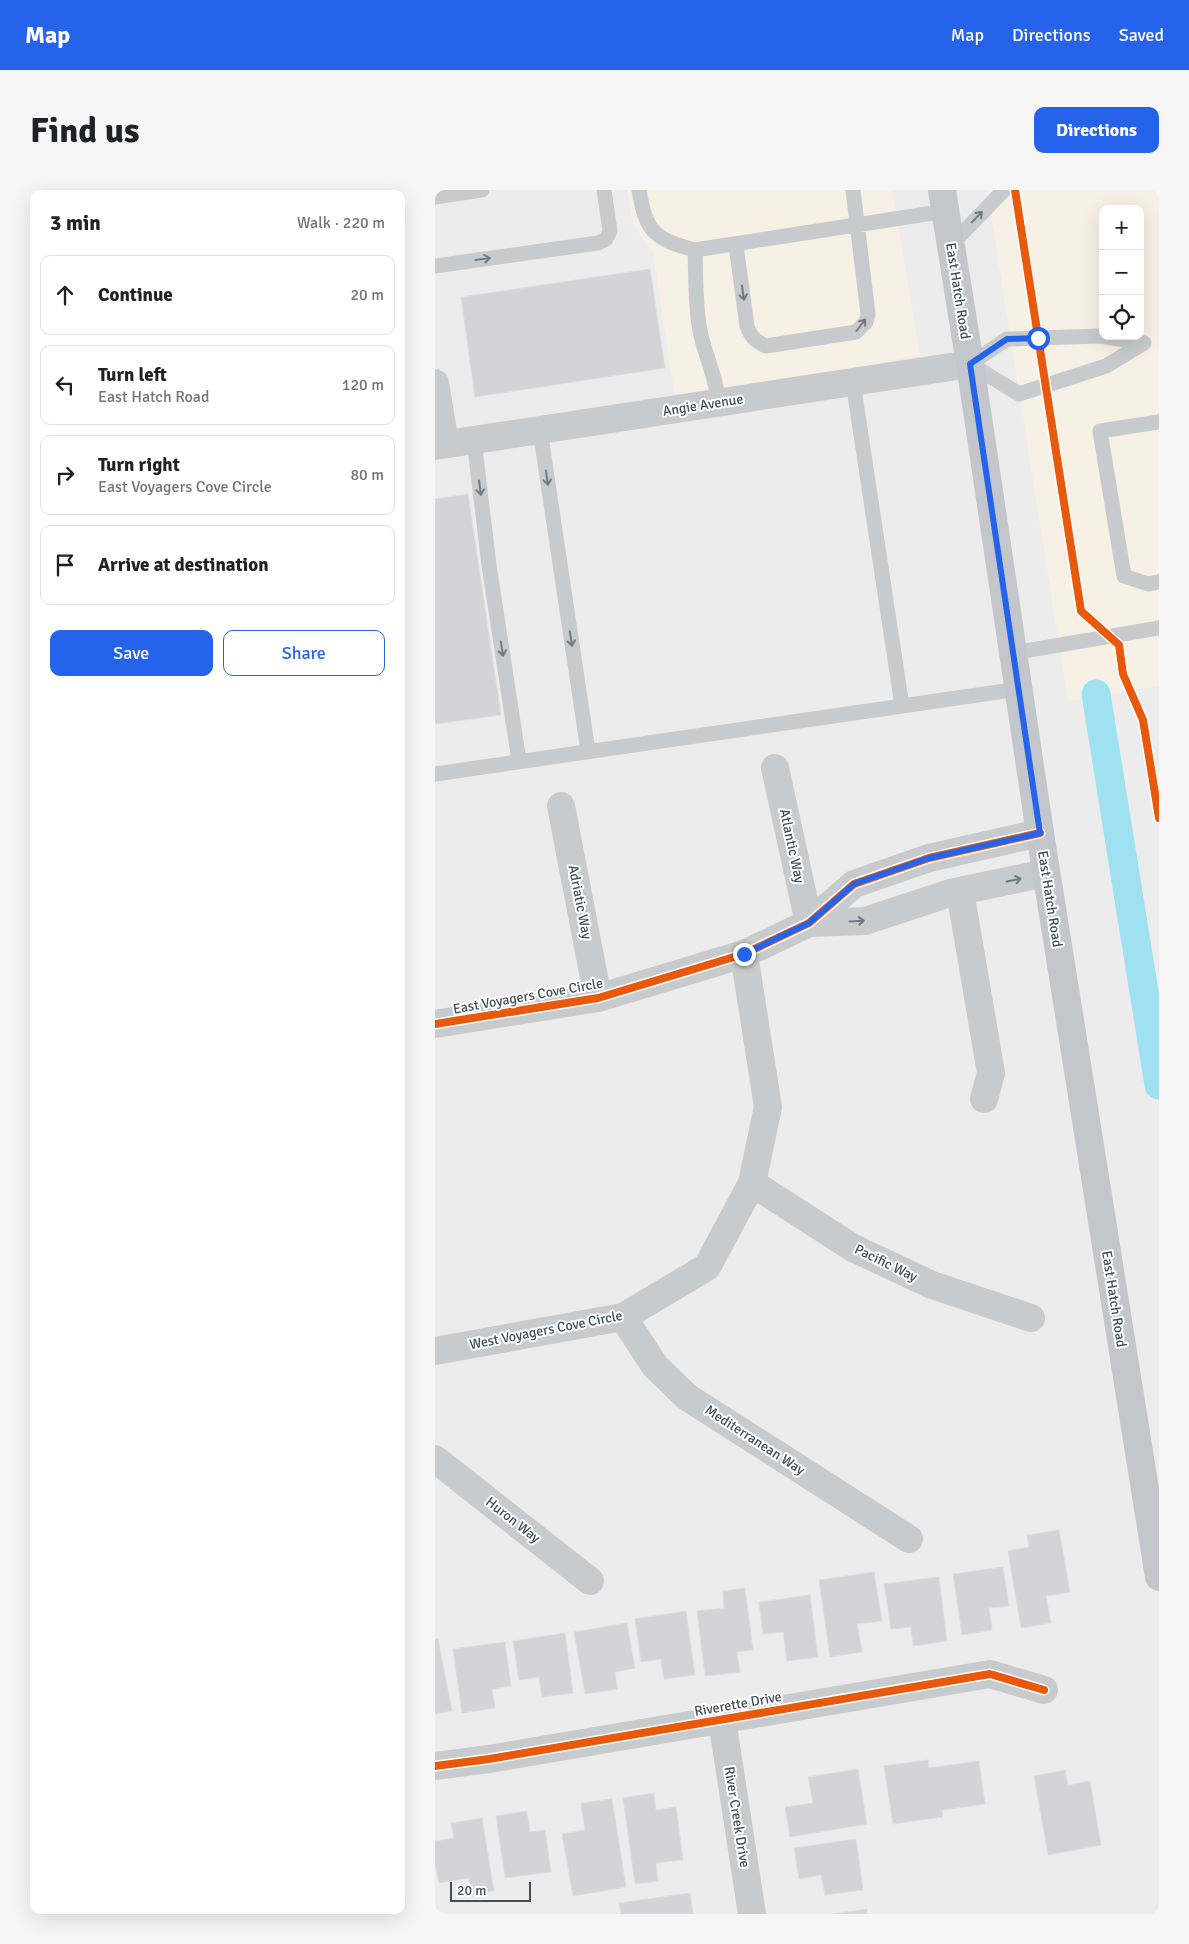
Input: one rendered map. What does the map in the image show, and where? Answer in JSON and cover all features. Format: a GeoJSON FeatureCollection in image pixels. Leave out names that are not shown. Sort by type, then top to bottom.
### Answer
{"type":"FeatureCollection","features":[{"type":"Feature","properties":{"kind":"main road","name":"East Hatch Road"},"geometry":{"type":"LineString","coordinates":[[944,201],[1046,873],[1159,1577]]}},
{"type":"Feature","properties":{"kind":"street","name":"Angie Avenue"},"geometry":{"type":"LineString","coordinates":[[440,445],[970,364]]}},
{"type":"Feature","properties":{"kind":"street"},"geometry":{"type":"LineString","coordinates":[[435,383],[440,445]]}},
{"type":"Feature","properties":{"kind":"street","name":"Atlantic Way"},"geometry":{"type":"LineString","coordinates":[[775,768],[809,923]]}},
{"type":"Feature","properties":{"kind":"street","name":"Adriatic Way"},"geometry":{"type":"LineString","coordinates":[[561,806],[598,998]]}},
{"type":"Feature","properties":{"kind":"street","name":"East Voyagers Cove Circle"},"geometry":{"type":"LineString","coordinates":[[435,1024],[598,998],[744,954],[809,923],[854,884],[929,858],[1040,833]]}},
{"type":"Feature","properties":{"kind":"street","name":"East Voyagers Cove Circle"},"geometry":{"type":"LineString","coordinates":[[809,923],[865,921],[960,891],[1046,873]]}},
{"type":"Feature","properties":{"kind":"street"},"geometry":{"type":"LineString","coordinates":[[960,891],[991,1074],[984,1099]]}},
{"type":"Feature","properties":{"kind":"street","name":"West Voyagers Cove Circle"},"geometry":{"type":"LineString","coordinates":[[435,1350],[623,1317],[707,1267],[752,1183],[768,1107],[744,954]]}},
{"type":"Feature","properties":{"kind":"street","name":"Pacific Way"},"geometry":{"type":"LineString","coordinates":[[752,1183],[853,1248],[931,1285],[1031,1318]]}},
{"type":"Feature","properties":{"kind":"street","name":"Mediterranean Way"},"geometry":{"type":"LineString","coordinates":[[623,1317],[655,1366],[687,1396],[909,1538]]}},
{"type":"Feature","properties":{"kind":"street","name":"Huron Way"},"geometry":{"type":"LineString","coordinates":[[435,1459],[590,1581]]}},
{"type":"Feature","properties":{"kind":"street","name":"Riverette Drive"},"geometry":{"type":"LineString","coordinates":[[435,1766],[489,1759],[990,1674],[1044,1690]]}},
{"type":"Feature","properties":{"kind":"street","name":"River Creek Drive"},"geometry":{"type":"LineString","coordinates":[[722,1720],[752,1914]]}},
{"type":"Feature","properties":{"kind":"lane"},"geometry":{"type":"LineString","coordinates":[[435,197],[482,190]]}},
{"type":"Feature","properties":{"kind":"lane"},"geometry":{"type":"LineString","coordinates":[[435,266],[598,243],[606,239],[610,231],[604,190]]}},
{"type":"Feature","properties":{"kind":"lane"},"geometry":{"type":"LineString","coordinates":[[639,190],[643,216],[652,230],[675,245],[695,250],[858,226],[944,201]]}},
{"type":"Feature","properties":{"kind":"lane"},"geometry":{"type":"LineString","coordinates":[[736,245],[747,326],[750,335],[756,342],[766,346],[856,332],[866,322],[868,314],[853,190]]}},
{"type":"Feature","properties":{"kind":"lane"},"geometry":{"type":"LineString","coordinates":[[951,245],[1003,190]]}},
{"type":"Feature","properties":{"kind":"lane"},"geometry":{"type":"LineString","coordinates":[[695,250],[697,309],[701,333],[717,389],[718,403]]}},
{"type":"Feature","properties":{"kind":"lane"},"geometry":{"type":"LineString","coordinates":[[1100,336],[1152,341],[1106,366],[1019,394],[970,364],[1007,339],[1100,336]]}},
{"type":"Feature","properties":{"kind":"lane"},"geometry":{"type":"LineString","coordinates":[[853,382],[902,706]]}},
{"type":"Feature","properties":{"kind":"lane"},"geometry":{"type":"LineString","coordinates":[[1159,422],[1100,431],[1124,576],[1148,584],[1159,582]]}},
{"type":"Feature","properties":{"kind":"lane"},"geometry":{"type":"LineString","coordinates":[[540,430],[588,751]]}},
{"type":"Feature","properties":{"kind":"lane"},"geometry":{"type":"LineString","coordinates":[[474,440],[489,565],[519,761]]}},
{"type":"Feature","properties":{"kind":"lane"},"geometry":{"type":"LineString","coordinates":[[1013,653],[1159,628]]}},
{"type":"Feature","properties":{"kind":"lane"},"geometry":{"type":"LineString","coordinates":[[435,774],[1019,689]]}},
{"type":"Feature","properties":{"kind":"shaded area"},"geometry":{"type":"Polygon","coordinates":[[[627,190],[892,190],[920,356],[675,398],[653,252],[633,225],[627,190]]]}},
{"type":"Feature","properties":{"kind":"shaded area"},"geometry":{"type":"Polygon","coordinates":[[[987,190],[1159,190],[1159,686],[1068,701],[987,190]]]}},
{"type":"Feature","properties":{"kind":"building"},"geometry":{"type":"Polygon","coordinates":[[[650,269],[665,368],[475,397],[461,297],[650,269]]]}},
{"type":"Feature","properties":{"kind":"building"},"geometry":{"type":"Polygon","coordinates":[[[468,494],[501,715],[435,724],[435,499],[468,494]]]}},
{"type":"Feature","properties":{"kind":"building"},"geometry":{"type":"Polygon","coordinates":[[[1059,1530],[1070,1592],[1046,1596],[1051,1623],[1021,1628],[1008,1551],[1029,1547],[1027,1535],[1059,1530]]]}},
{"type":"Feature","properties":{"kind":"building"},"geometry":{"type":"Polygon","coordinates":[[[1003,1567],[1009,1606],[989,1608],[992,1630],[962,1635],[953,1574],[1003,1567]]]}},
{"type":"Feature","properties":{"kind":"building"},"geometry":{"type":"Polygon","coordinates":[[[874,1572],[882,1621],[857,1624],[862,1652],[830,1657],[819,1580],[874,1572]]]}},
{"type":"Feature","properties":{"kind":"building"},"geometry":{"type":"Polygon","coordinates":[[[939,1577],[947,1641],[913,1646],[911,1627],[891,1629],[884,1584],[939,1577]]]}},
{"type":"Feature","properties":{"kind":"building"},"geometry":{"type":"Polygon","coordinates":[[[745,1588],[753,1650],[737,1652],[740,1672],[705,1676],[697,1611],[724,1608],[723,1591],[745,1588]]]}},
{"type":"Feature","properties":{"kind":"building"},"geometry":{"type":"Polygon","coordinates":[[[810,1595],[818,1657],[787,1661],[783,1632],[763,1634],[759,1602],[810,1595]]]}},
{"type":"Feature","properties":{"kind":"building"},"geometry":{"type":"Polygon","coordinates":[[[686,1611],[695,1675],[664,1679],[661,1659],[641,1662],[635,1619],[686,1611]]]}},
{"type":"Feature","properties":{"kind":"building"},"geometry":{"type":"Polygon","coordinates":[[[627,1623],[635,1668],[615,1672],[617,1689],[585,1694],[574,1632],[627,1623]]]}},
{"type":"Feature","properties":{"kind":"building"},"geometry":{"type":"Polygon","coordinates":[[[565,1633],[573,1693],[542,1697],[539,1677],[519,1680],[513,1641],[565,1633]]]}},
{"type":"Feature","properties":{"kind":"building"},"geometry":{"type":"Polygon","coordinates":[[[435,1639],[438,1639],[452,1711],[435,1714],[435,1639]]]}},
{"type":"Feature","properties":{"kind":"building"},"geometry":{"type":"Polygon","coordinates":[[[505,1642],[511,1686],[492,1689],[495,1708],[462,1713],[453,1649],[505,1642]]]}},
{"type":"Feature","properties":{"kind":"building"},"geometry":{"type":"Polygon","coordinates":[[[928,1760],[929,1768],[979,1761],[985,1804],[942,1810],[943,1817],[893,1824],[884,1766],[928,1760]]]}},
{"type":"Feature","properties":{"kind":"building"},"geometry":{"type":"Polygon","coordinates":[[[858,1769],[867,1824],[790,1837],[785,1807],[813,1803],[808,1777],[858,1769]]]}},
{"type":"Feature","properties":{"kind":"building"},"geometry":{"type":"Polygon","coordinates":[[[1065,1770],[1068,1785],[1090,1781],[1101,1845],[1048,1855],[1034,1776],[1065,1770]]]}},
{"type":"Feature","properties":{"kind":"building"},"geometry":{"type":"Polygon","coordinates":[[[654,1793],[656,1810],[676,1807],[683,1860],[656,1863],[658,1881],[635,1884],[623,1798],[654,1793]]]}},
{"type":"Feature","properties":{"kind":"building"},"geometry":{"type":"Polygon","coordinates":[[[612,1799],[626,1887],[573,1896],[562,1834],[585,1830],[581,1803],[612,1799]]]}},
{"type":"Feature","properties":{"kind":"building"},"geometry":{"type":"Polygon","coordinates":[[[527,1811],[530,1832],[545,1830],[551,1872],[505,1878],[496,1816],[527,1811]]]}},
{"type":"Feature","properties":{"kind":"building"},"geometry":{"type":"Polygon","coordinates":[[[482,1818],[494,1891],[472,1895],[469,1878],[439,1883],[435,1864],[435,1841],[454,1838],[451,1823],[482,1818]]]}},
{"type":"Feature","properties":{"kind":"building"},"geometry":{"type":"Polygon","coordinates":[[[856,1839],[863,1890],[825,1895],[821,1875],[799,1879],[794,1848],[856,1839]]]}},
{"type":"Feature","properties":{"kind":"building"},"geometry":{"type":"Polygon","coordinates":[[[690,1893],[693,1914],[621,1914],[619,1903],[690,1893]]]}},
{"type":"Feature","properties":{"kind":"building"},"geometry":{"type":"Polygon","coordinates":[[[867,1909],[867,1914],[832,1914],[867,1909]]]}},
{"type":"Feature","properties":{"kind":"waterway"},"geometry":{"type":"LineString","coordinates":[[1096,694],[1159,1085]]}},
{"type":"Feature","properties":{"kind":"cycle path"},"geometry":{"type":"LineString","coordinates":[[1015,190],[1081,611],[1119,645],[1123,674],[1143,720],[1159,818]]}},
{"type":"Feature","properties":{"kind":"cycle path"},"geometry":{"type":"LineString","coordinates":[[435,1024],[598,998],[744,954],[809,923],[854,884],[929,858],[1040,833]]}},
{"type":"Feature","properties":{"kind":"cycle path"},"geometry":{"type":"LineString","coordinates":[[435,1766],[489,1759],[990,1674],[1044,1690]]}},
{"type":"Feature","properties":{"kind":"route"},"geometry":{"type":"LineString","coordinates":[[744,954],[809,923],[854,884],[929,858],[976,849],[1040,833],[970,364],[1007,339],[1038,338]]}}]}
